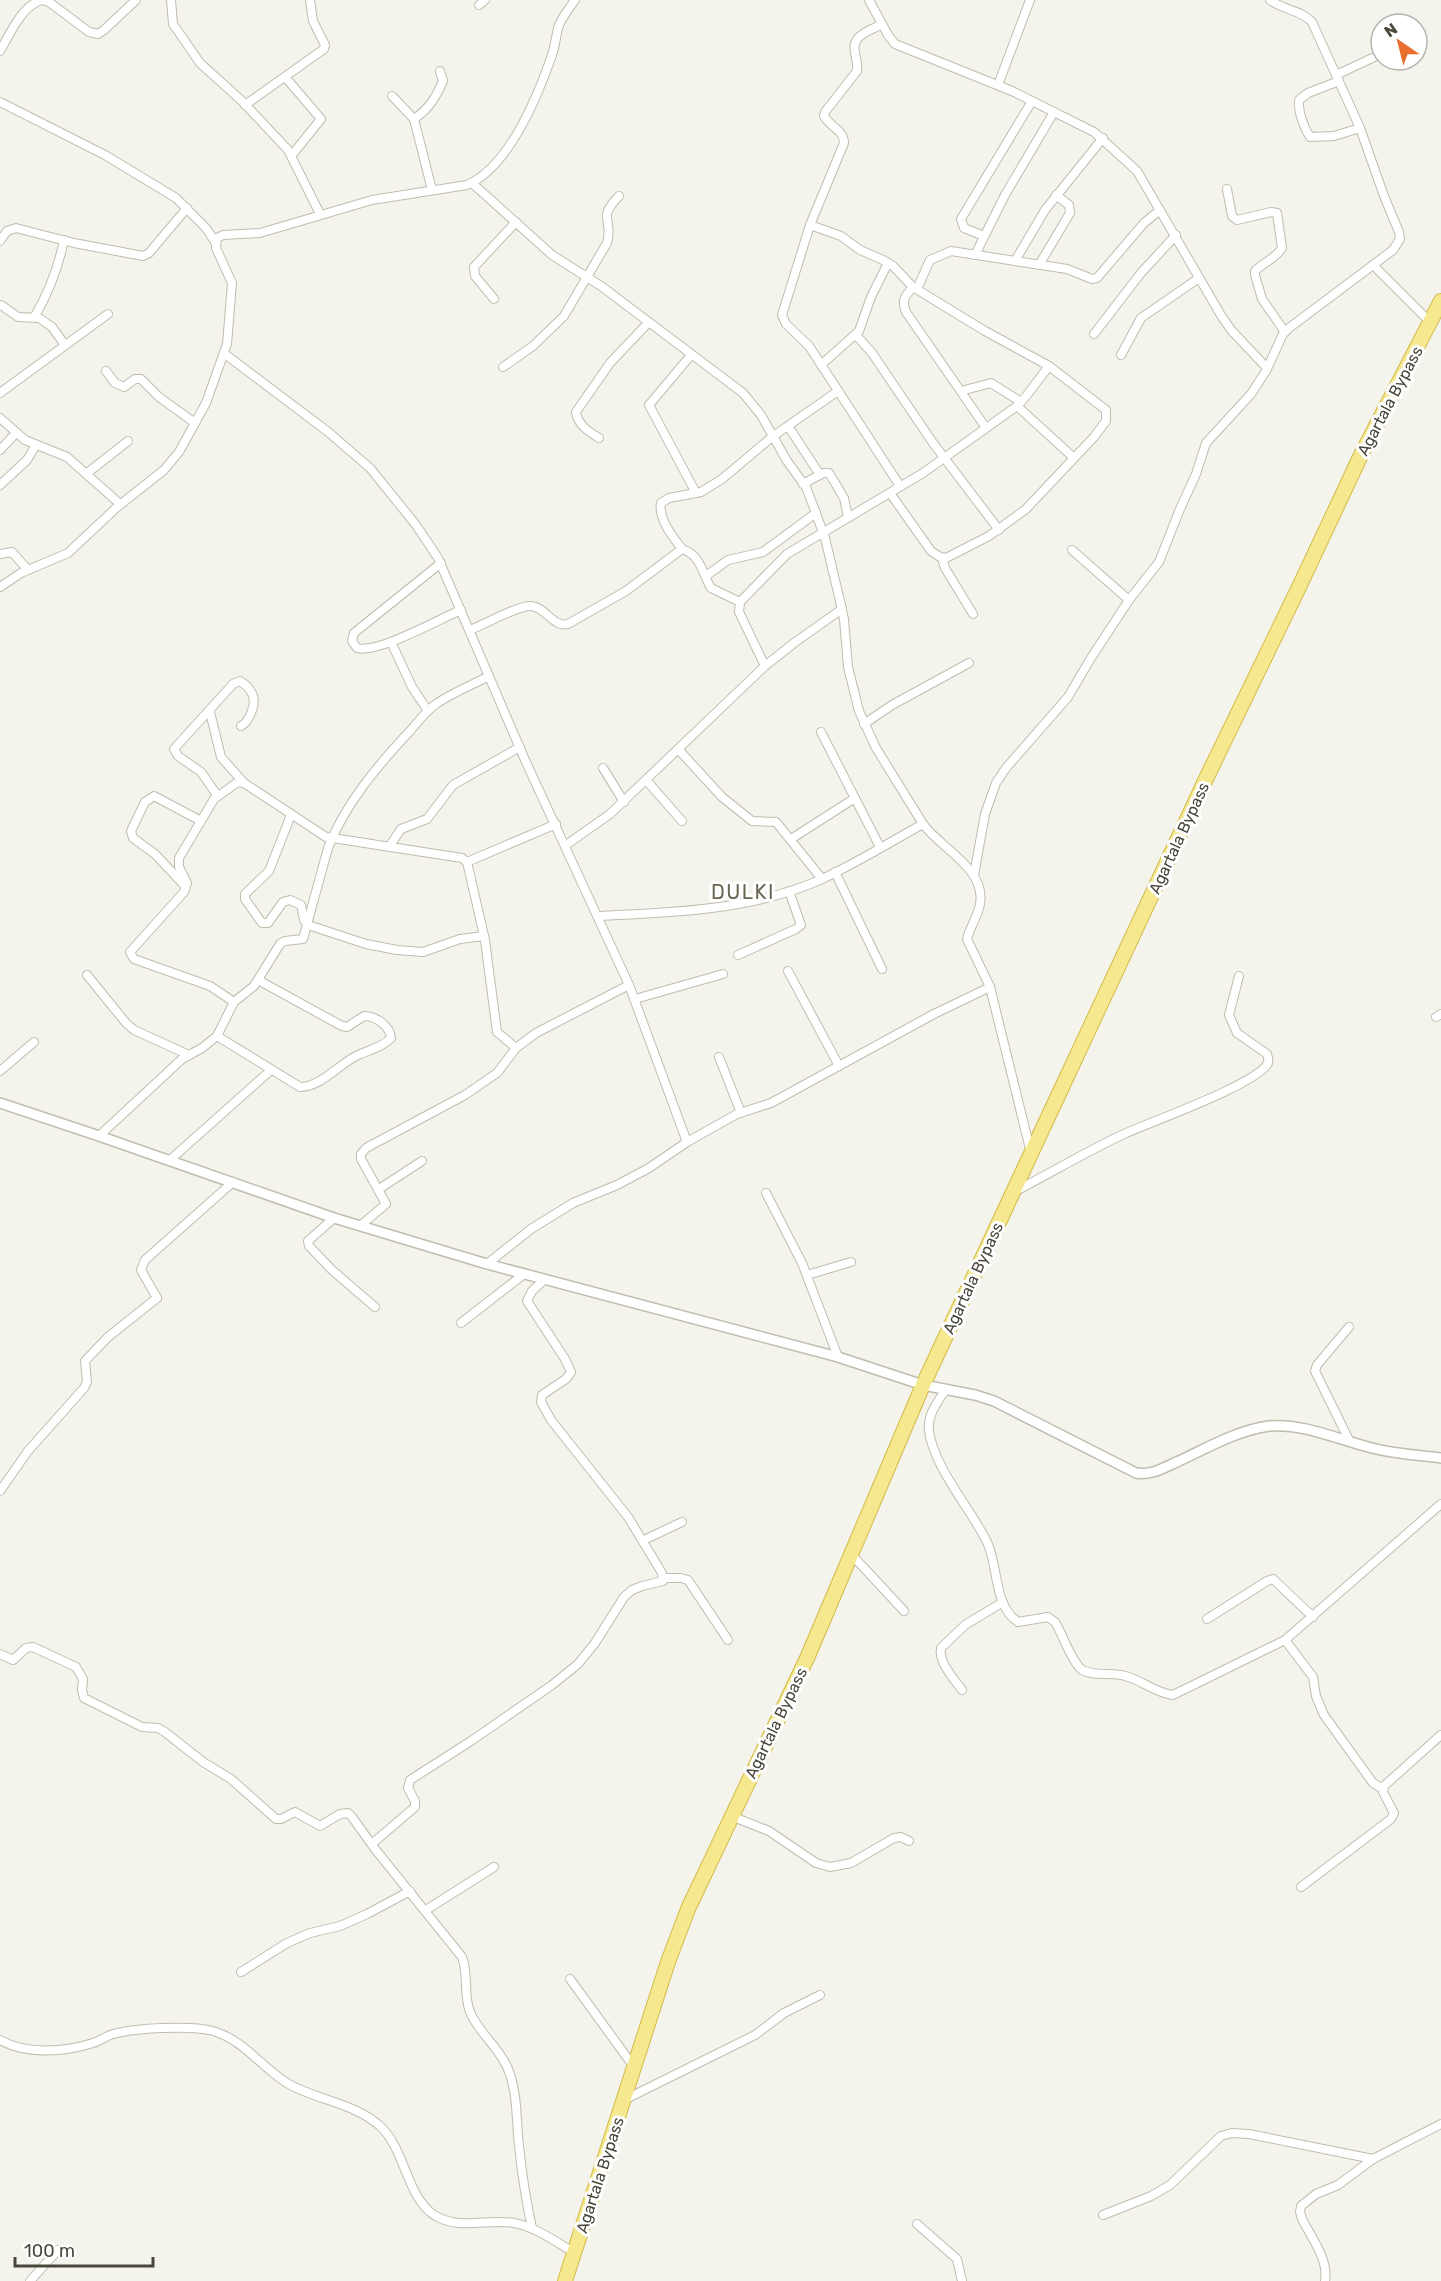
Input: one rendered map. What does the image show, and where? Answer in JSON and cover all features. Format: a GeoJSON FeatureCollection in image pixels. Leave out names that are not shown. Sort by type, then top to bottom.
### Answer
{"type":"FeatureCollection","features":[{"type":"Feature","properties":{"kind":"highway","name":"Agartala Bypass"},"geometry":{"type":"LineString","coordinates":[[570,2279],[575,2253],[668,1962],[688,1909],[786,1704],[852,1555],[923,1385],[1204,783],[1361,455],[1441,301]]}},
{"type":"Feature","properties":{"kind":"street"},"geometry":{"type":"LineString","coordinates":[[0,51],[22,16],[36,2],[42,0],[49,2],[89,32],[98,34],[136,0]]}},
{"type":"Feature","properties":{"kind":"street"},"geometry":{"type":"LineString","coordinates":[[171,0],[173,24],[200,63],[245,105],[292,155],[320,214]]}},
{"type":"Feature","properties":{"kind":"street"},"geometry":{"type":"LineString","coordinates":[[245,105],[324,49],[325,45],[313,21],[310,0]]}},
{"type":"Feature","properties":{"kind":"street"},"geometry":{"type":"LineString","coordinates":[[215,242],[220,236],[260,233],[372,200],[472,183],[498,161],[525,117],[552,55],[558,26],[575,0]]}},
{"type":"Feature","properties":{"kind":"street"},"geometry":{"type":"LineString","coordinates":[[869,0],[895,44],[998,85],[1103,138],[1137,171],[1232,332],[1267,368]]}},
{"type":"Feature","properties":{"kind":"street"},"geometry":{"type":"LineString","coordinates":[[998,85],[1030,0]]}},
{"type":"Feature","properties":{"kind":"street"},"geometry":{"type":"LineString","coordinates":[[974,875],[984,814],[996,783],[1006,768],[1068,697],[1090,658],[1129,600],[1160,562],[1209,438],[1251,394],[1285,332],[1301,317],[1397,246],[1400,239],[1360,129],[1312,22],[1306,15],[1270,0]]}},
{"type":"Feature","properties":{"kind":"street"},"geometry":{"type":"LineString","coordinates":[[882,24],[857,37],[854,41],[858,67],[825,112],[824,116],[827,121],[841,133],[844,143],[810,225],[782,315],[786,324],[809,346],[900,486]]}},
{"type":"Feature","properties":{"kind":"street"},"geometry":{"type":"LineString","coordinates":[[1360,129],[1327,137],[1310,137],[1298,105],[1299,100],[1308,93],[1369,61]]}},
{"type":"Feature","properties":{"kind":"street"},"geometry":{"type":"LineString","coordinates":[[414,118],[429,108],[443,81],[440,71]]}},
{"type":"Feature","properties":{"kind":"street"},"geometry":{"type":"LineString","coordinates":[[286,78],[321,119],[292,155]]}},
{"type":"Feature","properties":{"kind":"street"},"geometry":{"type":"LineString","coordinates":[[392,96],[414,118],[432,190]]}},
{"type":"Feature","properties":{"kind":"street"},"geometry":{"type":"LineString","coordinates":[[984,236],[964,228],[961,219],[1032,101]]}},
{"type":"Feature","properties":{"kind":"street"},"geometry":{"type":"LineString","coordinates":[[0,102],[105,155],[176,198],[206,228],[215,242],[232,283],[225,354],[206,403],[171,463],[120,504],[68,554],[28,570],[0,587]]}},
{"type":"Feature","properties":{"kind":"street"},"geometry":{"type":"LineString","coordinates":[[975,255],[1005,195],[1054,112]]}},
{"type":"Feature","properties":{"kind":"street"},"geometry":{"type":"LineString","coordinates":[[1015,261],[1045,210],[1103,138]]}},
{"type":"Feature","properties":{"kind":"street"},"geometry":{"type":"LineString","coordinates":[[472,183],[552,255],[588,278],[743,393],[761,415],[772,437],[803,484],[823,532],[842,609],[848,667],[864,724],[876,748],[923,824],[974,875],[980,889],[981,901],[967,939],[990,987],[1031,1154]]}},
{"type":"Feature","properties":{"kind":"street"},"geometry":{"type":"LineString","coordinates":[[1227,189],[1232,216],[1237,220],[1271,212],[1277,213],[1282,248],[1279,253],[1255,271],[1255,275],[1262,299],[1285,332]]}},
{"type":"Feature","properties":{"kind":"street"},"geometry":{"type":"LineString","coordinates":[[1040,265],[1070,213],[1069,205],[1056,195]]}},
{"type":"Feature","properties":{"kind":"street"},"geometry":{"type":"LineString","coordinates":[[502,367],[533,346],[564,316],[607,243],[608,207],[619,196]]}},
{"type":"Feature","properties":{"kind":"street"},"geometry":{"type":"LineString","coordinates":[[0,241],[7,231],[16,228],[143,256],[149,253],[188,208]]}},
{"type":"Feature","properties":{"kind":"street"},"geometry":{"type":"LineString","coordinates":[[986,428],[906,312],[903,304],[904,297],[915,288],[927,264],[933,258],[951,251],[1067,269],[1092,279],[1097,278],[1144,223],[1160,210]]}},
{"type":"Feature","properties":{"kind":"street"},"geometry":{"type":"LineString","coordinates":[[494,299],[475,276],[474,267],[516,222]]}},
{"type":"Feature","properties":{"kind":"street"},"geometry":{"type":"LineString","coordinates":[[810,225],[847,238],[860,250],[888,263],[915,288],[985,331],[1049,366],[1106,410],[1106,422],[1026,509],[999,530],[942,558]]}},
{"type":"Feature","properties":{"kind":"street"},"geometry":{"type":"LineString","coordinates":[[1094,334],[1141,273],[1176,235]]}},
{"type":"Feature","properties":{"kind":"street"},"geometry":{"type":"LineString","coordinates":[[35,316],[49,293],[64,240]]}},
{"type":"Feature","properties":{"kind":"street"},"geometry":{"type":"LineString","coordinates":[[821,365],[856,335],[888,263]]}},
{"type":"Feature","properties":{"kind":"street"},"geometry":{"type":"LineString","coordinates":[[1373,265],[1431,323]]}},
{"type":"Feature","properties":{"kind":"street"},"geometry":{"type":"LineString","coordinates":[[1121,355],[1141,318],[1199,278]]}},
{"type":"Feature","properties":{"kind":"street"},"geometry":{"type":"LineString","coordinates":[[0,296],[1,306],[18,317],[35,316],[52,327],[65,345]]}},
{"type":"Feature","properties":{"kind":"street"},"geometry":{"type":"LineString","coordinates":[[0,393],[108,314]]}},
{"type":"Feature","properties":{"kind":"street"},"geometry":{"type":"LineString","coordinates":[[599,438],[586,430],[576,412],[610,363],[648,322]]}},
{"type":"Feature","properties":{"kind":"street"},"geometry":{"type":"LineString","coordinates":[[856,335],[872,353],[945,458],[999,530]]}},
{"type":"Feature","properties":{"kind":"street"},"geometry":{"type":"LineString","coordinates":[[225,354],[327,431],[370,468],[416,525],[441,563],[520,747],[635,999],[687,1142]]}},
{"type":"Feature","properties":{"kind":"street"},"geometry":{"type":"LineString","coordinates":[[691,355],[649,405],[696,493]]}},
{"type":"Feature","properties":{"kind":"street"},"geometry":{"type":"LineString","coordinates":[[765,666],[739,612],[740,602],[787,554],[945,458],[1019,404],[1049,366]]}},
{"type":"Feature","properties":{"kind":"street"},"geometry":{"type":"LineString","coordinates":[[106,371],[115,383],[124,387],[135,379],[141,380],[159,397],[195,423]]}},
{"type":"Feature","properties":{"kind":"street"},"geometry":{"type":"LineString","coordinates":[[961,391],[991,383],[1019,404],[1074,458]]}},
{"type":"Feature","properties":{"kind":"street"},"geometry":{"type":"LineString","coordinates":[[740,602],[711,588],[699,561],[682,549],[668,529],[660,508],[661,503],[669,498],[696,493],[722,479],[772,437],[838,391]]}},
{"type":"Feature","properties":{"kind":"street"},"geometry":{"type":"LineString","coordinates":[[0,417],[16,433],[36,445],[67,458],[120,504]]}},
{"type":"Feature","properties":{"kind":"street"},"geometry":{"type":"LineString","coordinates":[[788,426],[820,475]]}},
{"type":"Feature","properties":{"kind":"street"},"geometry":{"type":"LineString","coordinates":[[0,450],[16,433]]}},
{"type":"Feature","properties":{"kind":"street"},"geometry":{"type":"LineString","coordinates":[[87,474],[128,441]]}},
{"type":"Feature","properties":{"kind":"street"},"geometry":{"type":"LineString","coordinates":[[0,485],[27,460],[36,445]]}},
{"type":"Feature","properties":{"kind":"street"},"geometry":{"type":"LineString","coordinates":[[803,484],[827,472],[833,477],[844,498],[848,518]]}},
{"type":"Feature","properties":{"kind":"street"},"geometry":{"type":"LineString","coordinates":[[890,493],[920,537],[932,551],[942,558],[945,568],[973,614]]}},
{"type":"Feature","properties":{"kind":"street"},"geometry":{"type":"LineString","coordinates":[[706,576],[728,560],[763,552],[816,513]]}},
{"type":"Feature","properties":{"kind":"street"},"geometry":{"type":"LineString","coordinates":[[470,630],[529,606],[540,609],[562,625],[568,624],[621,594],[682,549]]}},
{"type":"Feature","properties":{"kind":"street"},"geometry":{"type":"LineString","coordinates":[[1072,550],[1129,600]]}},
{"type":"Feature","properties":{"kind":"street"},"geometry":{"type":"LineString","coordinates":[[0,554],[12,552],[28,570]]}},
{"type":"Feature","properties":{"kind":"street"},"geometry":{"type":"LineString","coordinates":[[441,563],[354,633],[352,637],[354,644],[363,649],[391,642],[461,610]]}},
{"type":"Feature","properties":{"kind":"street"},"geometry":{"type":"LineString","coordinates":[[566,845],[624,802],[765,666],[842,609]]}},
{"type":"Feature","properties":{"kind":"street"},"geometry":{"type":"LineString","coordinates":[[391,642],[412,687],[428,711]]}},
{"type":"Feature","properties":{"kind":"street"},"geometry":{"type":"LineString","coordinates":[[864,724],[892,705],[969,663]]}},
{"type":"Feature","properties":{"kind":"street"},"geometry":{"type":"LineString","coordinates":[[99,1136],[182,1059],[217,1036],[234,1002],[258,980],[280,944],[285,941],[303,939],[332,839],[354,801],[384,759],[428,711],[442,700],[489,676]]}},
{"type":"Feature","properties":{"kind":"street"},"geometry":{"type":"LineString","coordinates":[[217,795],[201,772],[178,756],[174,749],[233,684],[240,681],[254,698],[248,720],[241,726]]}},
{"type":"Feature","properties":{"kind":"street"},"geometry":{"type":"LineString","coordinates":[[210,712],[220,757],[244,783],[321,835],[332,839],[462,858],[468,862],[484,936],[497,1032],[516,1048]]}},
{"type":"Feature","properties":{"kind":"street"},"geometry":{"type":"LineString","coordinates":[[821,732],[880,847]]}},
{"type":"Feature","properties":{"kind":"street"},"geometry":{"type":"LineString","coordinates":[[389,847],[401,830],[427,819],[453,785],[520,747]]}},
{"type":"Feature","properties":{"kind":"street"},"geometry":{"type":"LineString","coordinates":[[678,749],[722,797],[752,820],[776,822],[822,879]]}},
{"type":"Feature","properties":{"kind":"street"},"geometry":{"type":"LineString","coordinates":[[603,768],[624,802]]}},
{"type":"Feature","properties":{"kind":"street"},"geometry":{"type":"LineString","coordinates":[[646,780],[682,821]]}},
{"type":"Feature","properties":{"kind":"street"},"geometry":{"type":"LineString","coordinates":[[234,1002],[210,986],[138,960],[131,956],[130,952],[179,898],[186,887],[179,858],[217,795],[235,783],[244,783]]}},
{"type":"Feature","properties":{"kind":"street"},"geometry":{"type":"LineString","coordinates":[[186,887],[155,854],[133,838],[131,831],[145,802],[154,796],[201,821]]}},
{"type":"Feature","properties":{"kind":"street"},"geometry":{"type":"LineString","coordinates":[[791,839],[855,798]]}},
{"type":"Feature","properties":{"kind":"street"},"geometry":{"type":"LineString","coordinates":[[291,815],[273,866],[247,891],[245,899],[259,921],[265,924],[271,920],[286,900],[298,902],[308,925],[366,944],[397,950],[423,952],[460,939],[484,936]]}},
{"type":"Feature","properties":{"kind":"street"},"geometry":{"type":"LineString","coordinates":[[468,862],[556,824]]}},
{"type":"Feature","properties":{"kind":"street"},"geometry":{"type":"LineString","coordinates":[[597,916],[661,914],[703,909],[789,891],[822,879],[923,824]]}},
{"type":"Feature","properties":{"kind":"street"},"geometry":{"type":"LineString","coordinates":[[835,872],[882,969]]}},
{"type":"Feature","properties":{"kind":"street"},"geometry":{"type":"LineString","coordinates":[[738,955],[801,925],[789,891]]}},
{"type":"Feature","properties":{"kind":"street"},"geometry":{"type":"LineString","coordinates":[[788,972],[839,1066]]}},
{"type":"Feature","properties":{"kind":"street"},"geometry":{"type":"LineString","coordinates":[[635,999],[723,974]]}},
{"type":"Feature","properties":{"kind":"street"},"geometry":{"type":"LineString","coordinates":[[87,975],[134,1030],[142,1036],[189,1055]]}},
{"type":"Feature","properties":{"kind":"street"},"geometry":{"type":"LineString","coordinates":[[1013,1193],[1124,1134],[1244,1082],[1266,1065],[1269,1060],[1268,1054],[1237,1033],[1229,1016],[1239,976]]}},
{"type":"Feature","properties":{"kind":"street"},"geometry":{"type":"LineString","coordinates":[[217,1036],[300,1087],[306,1087],[349,1059],[389,1041],[392,1035],[382,1023],[370,1016],[364,1016],[346,1027],[342,1026],[258,980]]}},
{"type":"Feature","properties":{"kind":"street"},"geometry":{"type":"LineString","coordinates":[[360,1226],[386,1204],[361,1159],[361,1154],[366,1148],[465,1095],[497,1072],[516,1048],[536,1033],[629,985]]}},
{"type":"Feature","properties":{"kind":"street"},"geometry":{"type":"LineString","coordinates":[[487,1264],[531,1229],[573,1203],[617,1185],[649,1168],[687,1142],[741,1113],[771,1103],[934,1014],[990,987]]}},
{"type":"Feature","properties":{"kind":"street"},"geometry":{"type":"LineString","coordinates":[[0,1071],[34,1042]]}},
{"type":"Feature","properties":{"kind":"street"},"geometry":{"type":"LineString","coordinates":[[719,1057],[741,1113]]}},
{"type":"Feature","properties":{"kind":"street"},"geometry":{"type":"LineString","coordinates":[[170,1160],[271,1070]]}},
{"type":"Feature","properties":{"kind":"street"},"geometry":{"type":"LineString","coordinates":[[0,1104],[170,1160],[334,1218],[487,1264],[838,1357],[923,1385],[994,1401],[1103,1457],[1143,1474],[1159,1470],[1244,1432],[1269,1426],[1288,1426],[1376,1449],[1441,1458]]}},
{"type":"Feature","properties":{"kind":"street"},"geometry":{"type":"LineString","coordinates":[[379,1189],[422,1161]]}},
{"type":"Feature","properties":{"kind":"street"},"geometry":{"type":"LineString","coordinates":[[0,1491],[28,1451],[84,1388],[87,1382],[85,1361],[108,1337],[157,1299],[141,1270],[144,1260],[233,1182]]}},
{"type":"Feature","properties":{"kind":"street"},"geometry":{"type":"LineString","coordinates":[[766,1193],[807,1275],[838,1357]]}},
{"type":"Feature","properties":{"kind":"street"},"geometry":{"type":"LineString","coordinates":[[334,1218],[312,1235],[308,1241],[309,1246],[332,1270],[375,1307]]}},
{"type":"Feature","properties":{"kind":"street"},"geometry":{"type":"LineString","coordinates":[[807,1275],[851,1262]]}},
{"type":"Feature","properties":{"kind":"street"},"geometry":{"type":"LineString","coordinates":[[461,1323],[524,1274]]}},
{"type":"Feature","properties":{"kind":"street"},"geometry":{"type":"LineString","coordinates":[[544,1280],[532,1291],[526,1301],[565,1359],[571,1372],[566,1379],[542,1395],[541,1402],[551,1419],[611,1494],[644,1540],[664,1578]]}},
{"type":"Feature","properties":{"kind":"street"},"geometry":{"type":"LineString","coordinates":[[1349,1327],[1317,1365],[1315,1371],[1350,1442]]}},
{"type":"Feature","properties":{"kind":"street"},"geometry":{"type":"LineString","coordinates":[[946,1389],[932,1410],[929,1422],[932,1444],[945,1471],[988,1544],[1003,1602],[1012,1618],[1018,1622],[1048,1617],[1056,1622],[1080,1669],[1089,1673],[1126,1676],[1165,1694],[1173,1695],[1285,1640],[1441,1504]]}},
{"type":"Feature","properties":{"kind":"street"},"geometry":{"type":"LineString","coordinates":[[644,1540],[682,1522]]}},
{"type":"Feature","properties":{"kind":"street"},"geometry":{"type":"LineString","coordinates":[[852,1555],[904,1611]]}},
{"type":"Feature","properties":{"kind":"street"},"geometry":{"type":"LineString","coordinates":[[664,1578],[688,1580],[728,1640]]}},
{"type":"Feature","properties":{"kind":"street"},"geometry":{"type":"LineString","coordinates":[[373,1844],[416,1807],[408,1788],[408,1782],[412,1778],[471,1741],[552,1685],[578,1664],[595,1643],[624,1597],[632,1590],[660,1583],[664,1578]]}},
{"type":"Feature","properties":{"kind":"street"},"geometry":{"type":"LineString","coordinates":[[1208,1619],[1273,1579],[1313,1617]]}},
{"type":"Feature","properties":{"kind":"street"},"geometry":{"type":"LineString","coordinates":[[962,1690],[943,1661],[940,1648],[965,1625],[1003,1602]]}},
{"type":"Feature","properties":{"kind":"street"},"geometry":{"type":"LineString","coordinates":[[1285,1640],[1313,1677],[1316,1696],[1324,1715],[1373,1783],[1383,1789],[1394,1813],[1391,1819],[1301,1887]]}},
{"type":"Feature","properties":{"kind":"street"},"geometry":{"type":"LineString","coordinates":[[0,1654],[13,1660],[26,1648],[33,1647],[71,1664],[82,1675],[84,1698],[132,1723],[142,1727],[158,1728],[165,1732],[203,1762],[231,1779],[271,1816],[282,1819],[295,1812],[320,1826],[340,1814],[348,1814],[462,1957],[466,1972],[466,2001],[470,2012],[476,2024],[495,2046],[508,2069],[514,2094],[522,2172],[532,2228]]}},
{"type":"Feature","properties":{"kind":"street"},"geometry":{"type":"LineString","coordinates":[[1383,1789],[1441,1735]]}},
{"type":"Feature","properties":{"kind":"street"},"geometry":{"type":"LineString","coordinates":[[731,1816],[769,1831],[816,1863],[830,1868],[851,1863],[894,1838],[901,1837],[909,1841]]}},
{"type":"Feature","properties":{"kind":"street"},"geometry":{"type":"LineString","coordinates":[[426,1910],[494,1866]]}},
{"type":"Feature","properties":{"kind":"street"},"geometry":{"type":"LineString","coordinates":[[241,1972],[287,1943],[310,1933],[340,1926],[410,1891]]}},
{"type":"Feature","properties":{"kind":"street"},"geometry":{"type":"LineString","coordinates":[[570,1979],[635,2068]]}},
{"type":"Feature","properties":{"kind":"street"},"geometry":{"type":"LineString","coordinates":[[624,2100],[755,2036],[784,2013],[820,1995]]}},
{"type":"Feature","properties":{"kind":"street"},"geometry":{"type":"LineString","coordinates":[[0,2040],[11,2046],[47,2051],[92,2043],[112,2034],[147,2029],[212,2031],[243,2046],[294,2087],[354,2111],[380,2126],[389,2136],[419,2198],[434,2214],[445,2221],[459,2224],[503,2222],[532,2228],[575,2253]]}},
{"type":"Feature","properties":{"kind":"street"},"geometry":{"type":"LineString","coordinates":[[1325,2281],[1327,2272],[1302,2219],[1301,2206],[1316,2194],[1345,2180],[1373,2159],[1441,2124]]}},
{"type":"Feature","properties":{"kind":"street"},"geometry":{"type":"LineString","coordinates":[[1102,2214],[1151,2196],[1170,2185],[1221,2136],[1232,2133],[1250,2134],[1373,2159]]}},
{"type":"Feature","properties":{"kind":"street"},"geometry":{"type":"LineString","coordinates":[[917,2224],[957,2259],[962,2281]]}},
{"type":"Feature","properties":{"kind":"street"},"geometry":{"type":"LineString","coordinates":[[30,2281],[58,2250]]}},
{"type":"Feature","properties":{"kind":"district","name":"DULKI"},"geometry":{"type":"Point","coordinates":[743,892]}}]}
